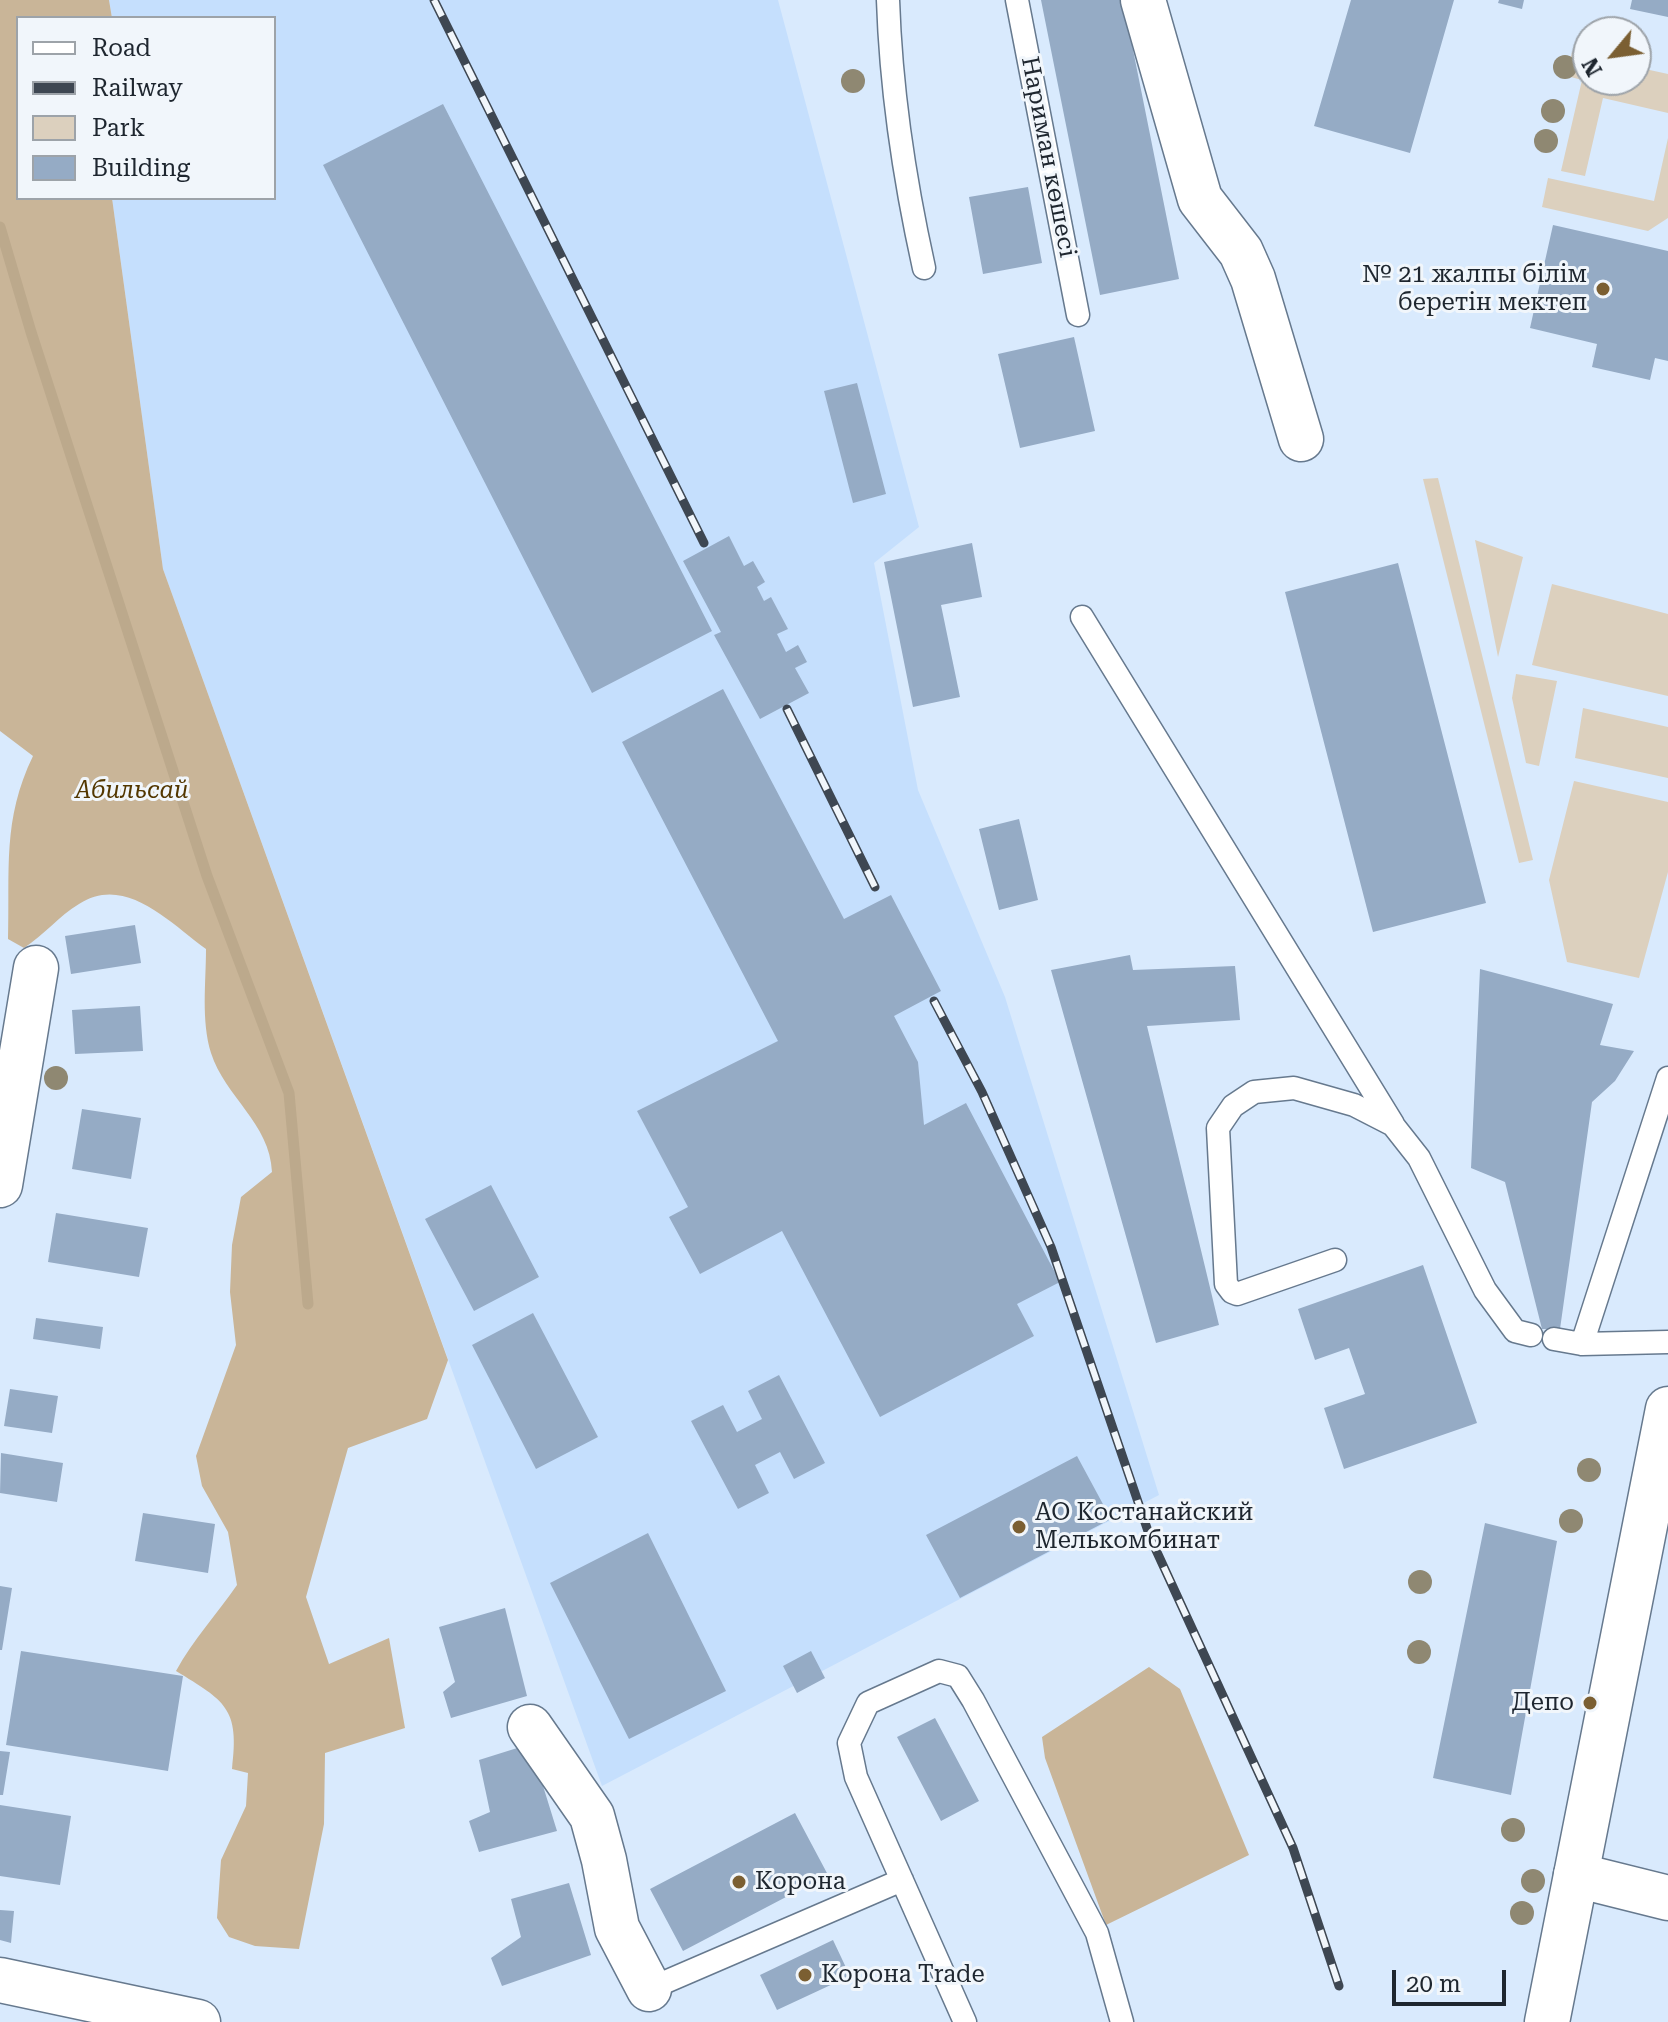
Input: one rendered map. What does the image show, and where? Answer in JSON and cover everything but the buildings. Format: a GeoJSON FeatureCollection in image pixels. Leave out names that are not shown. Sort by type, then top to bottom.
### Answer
{"type":"FeatureCollection","features":[{"type":"Feature","properties":{"kind":"street"},"geometry":{"type":"LineString","coordinates":[[1143,0],[1200,199],[1241,252],[1253,279],[1301,439]]}},
{"type":"Feature","properties":{"kind":"street"},"geometry":{"type":"LineString","coordinates":[[2,1158],[36,968]]}},
{"type":"Feature","properties":{"kind":"street"},"geometry":{"type":"LineString","coordinates":[[1547,2022],[1668,1409]]}},
{"type":"Feature","properties":{"kind":"street"},"geometry":{"type":"LineString","coordinates":[[530,1727],[592,1816],[617,1928],[649,1989]]}},
{"type":"Feature","properties":{"kind":"street"},"geometry":{"type":"LineString","coordinates":[[1576,1875],[1668,1898]]}},
{"type":"Feature","properties":{"kind":"street"},"geometry":{"type":"LineString","coordinates":[[0,1980],[198,2022]]}},
{"type":"Feature","properties":{"kind":"lane"},"geometry":{"type":"LineString","coordinates":[[888,0],[890,74],[910,208],[924,268]]}},
{"type":"Feature","properties":{"kind":"lane","name":"Нариман көшесі"},"geometry":{"type":"LineString","coordinates":[[1017,0],[1078,315]]}},
{"type":"Feature","properties":{"kind":"lane"},"geometry":{"type":"LineString","coordinates":[[1082,617],[1393,1125],[1419,1158],[1485,1290],[1515,1331],[1531,1335]]}},
{"type":"Feature","properties":{"kind":"lane"},"geometry":{"type":"LineString","coordinates":[[1582,1344],[1668,1078]]}},
{"type":"Feature","properties":{"kind":"lane"},"geometry":{"type":"LineString","coordinates":[[1335,1260],[1237,1294],[1232,1292],[1226,1284],[1218,1128],[1233,1106],[1254,1092],[1294,1088],[1354,1105],[1393,1125]]}},
{"type":"Feature","properties":{"kind":"lane"},"geometry":{"type":"LineString","coordinates":[[1554,1339],[1582,1344],[1668,1342]]}},
{"type":"Feature","properties":{"kind":"lane"},"geometry":{"type":"LineString","coordinates":[[965,2022],[856,1777],[849,1743],[868,1703],[939,1671],[958,1676],[973,1700],[1097,1933],[1122,2022]]}},
{"type":"Feature","properties":{"kind":"lane"},"geometry":{"type":"LineString","coordinates":[[649,1989],[902,1880]]}},
{"type":"Feature","properties":{"kind":"shaded area"},"geometry":{"type":"Polygon","coordinates":[[[109,0],[778,0],[919,527],[874,563],[918,790],[1005,997],[1159,1495],[602,1786],[163,569],[112,200],[276,200],[276,16],[112,16],[109,0]]]}},
{"type":"Feature","properties":{"kind":"green space","name":"Абильсай"},"geometry":{"type":"Polygon","coordinates":[[[0,0],[109,0],[112,16],[16,16],[16,200],[112,200],[163,569],[448,1360],[427,1419],[348,1448],[306,1597],[329,1664],[389,1638],[405,1728],[325,1753],[324,1824],[299,1949],[255,1946],[229,1937],[217,1918],[221,1860],[246,1806],[248,1773],[232,1769],[234,1732],[225,1708],[207,1690],[176,1671],[237,1585],[228,1532],[202,1486],[196,1456],[236,1345],[230,1292],[232,1245],[241,1197],[272,1172],[269,1155],[256,1124],[226,1083],[211,1053],[205,1015],[206,949],[146,905],[113,895],[96,896],[79,904],[24,948],[8,939],[12,824],[23,779],[33,756],[0,731],[0,0]]]}},
{"type":"Feature","properties":{"kind":"green space"},"geometry":{"type":"Polygon","coordinates":[[[1572,52],[1572,77],[1567,76],[1572,52]]]}},
{"type":"Feature","properties":{"kind":"green space"},"geometry":{"type":"Polygon","coordinates":[[[1652,70],[1668,74],[1668,113],[1603,98],[1585,176],[1561,171],[1578,96],[1652,96],[1652,70]]]}},
{"type":"Feature","properties":{"kind":"green space"},"geometry":{"type":"Polygon","coordinates":[[[1668,138],[1668,218],[1648,231],[1542,207],[1548,178],[1654,201],[1668,138]]]}},
{"type":"Feature","properties":{"kind":"green space"},"geometry":{"type":"Polygon","coordinates":[[[1438,478],[1533,860],[1519,863],[1423,479],[1438,478]]]}},
{"type":"Feature","properties":{"kind":"green space"},"geometry":{"type":"Polygon","coordinates":[[[1475,540],[1523,557],[1498,657],[1475,540]]]}},
{"type":"Feature","properties":{"kind":"green space"},"geometry":{"type":"Polygon","coordinates":[[[1552,584],[1668,614],[1668,696],[1532,665],[1552,584]]]}},
{"type":"Feature","properties":{"kind":"green space"},"geometry":{"type":"Polygon","coordinates":[[[1516,674],[1557,681],[1539,766],[1526,763],[1512,698],[1516,674]]]}},
{"type":"Feature","properties":{"kind":"green space"},"geometry":{"type":"Polygon","coordinates":[[[1583,708],[1668,727],[1668,778],[1575,758],[1583,708]]]}},
{"type":"Feature","properties":{"kind":"green space"},"geometry":{"type":"Polygon","coordinates":[[[1574,781],[1668,802],[1668,872],[1639,978],[1567,962],[1549,880],[1574,781]]]}},
{"type":"Feature","properties":{"kind":"green space"},"geometry":{"type":"Polygon","coordinates":[[[1149,1667],[1180,1689],[1249,1855],[1106,1925],[1045,1758],[1042,1737],[1149,1667]]]}},
{"type":"Feature","properties":{"kind":"waterway","name":"Абильсай"},"geometry":{"type":"LineString","coordinates":[[0,227],[207,876],[289,1093],[308,1304]]}},
{"type":"Feature","properties":{"kind":"railway"},"geometry":{"type":"LineString","coordinates":[[434,0],[704,543]]}},
{"type":"Feature","properties":{"kind":"railway"},"geometry":{"type":"LineString","coordinates":[[787,709],[875,887]]}},
{"type":"Feature","properties":{"kind":"railway"},"geometry":{"type":"LineString","coordinates":[[934,1001],[982,1092],[1051,1247],[1150,1537],[1293,1848],[1339,1986]]}},
{"type":"Feature","properties":{"kind":"place","name":"№ 21 жалпы білім беретін мектеп"},"geometry":{"type":"Point","coordinates":[1603,289]}},
{"type":"Feature","properties":{"kind":"place","name":"АО Костанайский Мелькомбинат"},"geometry":{"type":"Point","coordinates":[1019,1527]}},
{"type":"Feature","properties":{"kind":"place","name":"Депо"},"geometry":{"type":"Point","coordinates":[1590,1703]}},
{"type":"Feature","properties":{"kind":"place","name":"Корона"},"geometry":{"type":"Point","coordinates":[739,1882]}},
{"type":"Feature","properties":{"kind":"place","name":"Корона Trade"},"geometry":{"type":"Point","coordinates":[805,1975]}}]}
